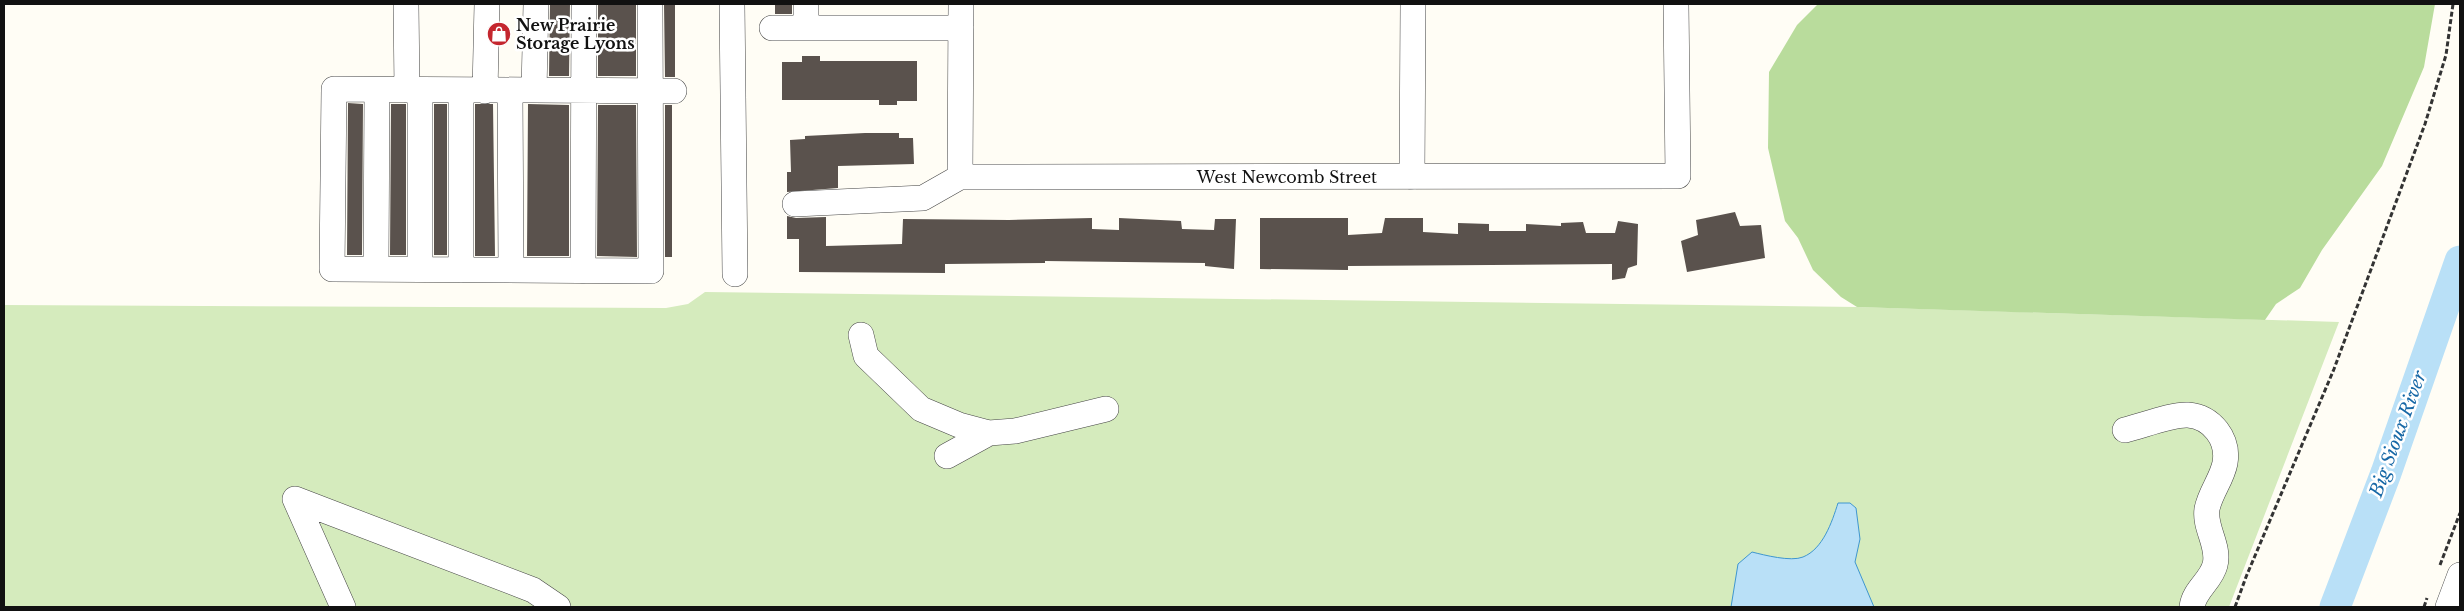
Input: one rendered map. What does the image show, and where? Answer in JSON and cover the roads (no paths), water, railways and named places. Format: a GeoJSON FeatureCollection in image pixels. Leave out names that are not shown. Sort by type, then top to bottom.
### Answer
{"type":"FeatureCollection","features":[{"type":"Feature","properties":{"kind":"street"},"geometry":{"type":"LineString","coordinates":[[406,4],[413,90],[420,269]]}},
{"type":"Feature","properties":{"kind":"street"},"geometry":{"type":"LineString","coordinates":[[461,270],[473,91],[487,4]]}},
{"type":"Feature","properties":{"kind":"street"},"geometry":{"type":"LineString","coordinates":[[534,90],[536,4]]}},
{"type":"Feature","properties":{"kind":"street"},"geometry":{"type":"LineString","coordinates":[[584,4],[584,270]]}},
{"type":"Feature","properties":{"kind":"street"},"geometry":{"type":"LineString","coordinates":[[650,4],[662,91],[661,271],[332,269],[334,89],[662,91]]}},
{"type":"Feature","properties":{"kind":"street"},"geometry":{"type":"LineString","coordinates":[[732,4],[735,274]]}},
{"type":"Feature","properties":{"kind":"street"},"geometry":{"type":"LineString","coordinates":[[1412,177],[1413,4]]}},
{"type":"Feature","properties":{"kind":"street","name":"West Newcomb Street"},"geometry":{"type":"LineString","coordinates":[[960,177],[1678,176],[1676,4]]}},
{"type":"Feature","properties":{"kind":"street"},"geometry":{"type":"LineString","coordinates":[[772,28],[806,16],[961,16],[960,177],[923,198],[795,204]]}},
{"type":"Feature","properties":{"kind":"street"},"geometry":{"type":"LineString","coordinates":[[376,269],[377,90]]}},
{"type":"Feature","properties":{"kind":"street"},"geometry":{"type":"LineString","coordinates":[[510,90],[511,270]]}},
{"type":"Feature","properties":{"kind":"street"},"geometry":{"type":"LineString","coordinates":[[861,335],[866,356],[921,409],[959,425],[989,433],[1015,431],[1106,409]]}},
{"type":"Feature","properties":{"kind":"street"},"geometry":{"type":"LineString","coordinates":[[2125,430],[2187,415],[2204,419],[2222,437],[2225,462],[2206,514],[2216,554],[2215,565],[2209,578],[2195,594],[2192,607]]}},
{"type":"Feature","properties":{"kind":"street"},"geometry":{"type":"LineString","coordinates":[[947,456],[989,433]]}},
{"type":"Feature","properties":{"kind":"street"},"geometry":{"type":"LineString","coordinates":[[343,607],[295,499],[534,590],[558,607]]}},
{"type":"Feature","properties":{"kind":"street"},"geometry":{"type":"LineString","coordinates":[[2439,599],[2449,574]]}},
{"type":"Feature","properties":{"kind":"water"},"geometry":{"type":"Polygon","coordinates":[[[1838,503],[1850,503],[1856,508],[1860,539],[1855,562],[1874,607],[1731,607],[1738,564],[1752,552],[1792,559],[1803,557],[1810,553],[1826,534],[1838,503]]]}},
{"type":"Feature","properties":{"kind":"waterway","name":"Big Sioux River"},"geometry":{"type":"LineString","coordinates":[[2335,607],[2386,473],[2460,261]]}},
{"type":"Feature","properties":{"kind":"place","name":"New Prairie Storage Lyons"},"geometry":{"type":"Point","coordinates":[499,34]}}]}
